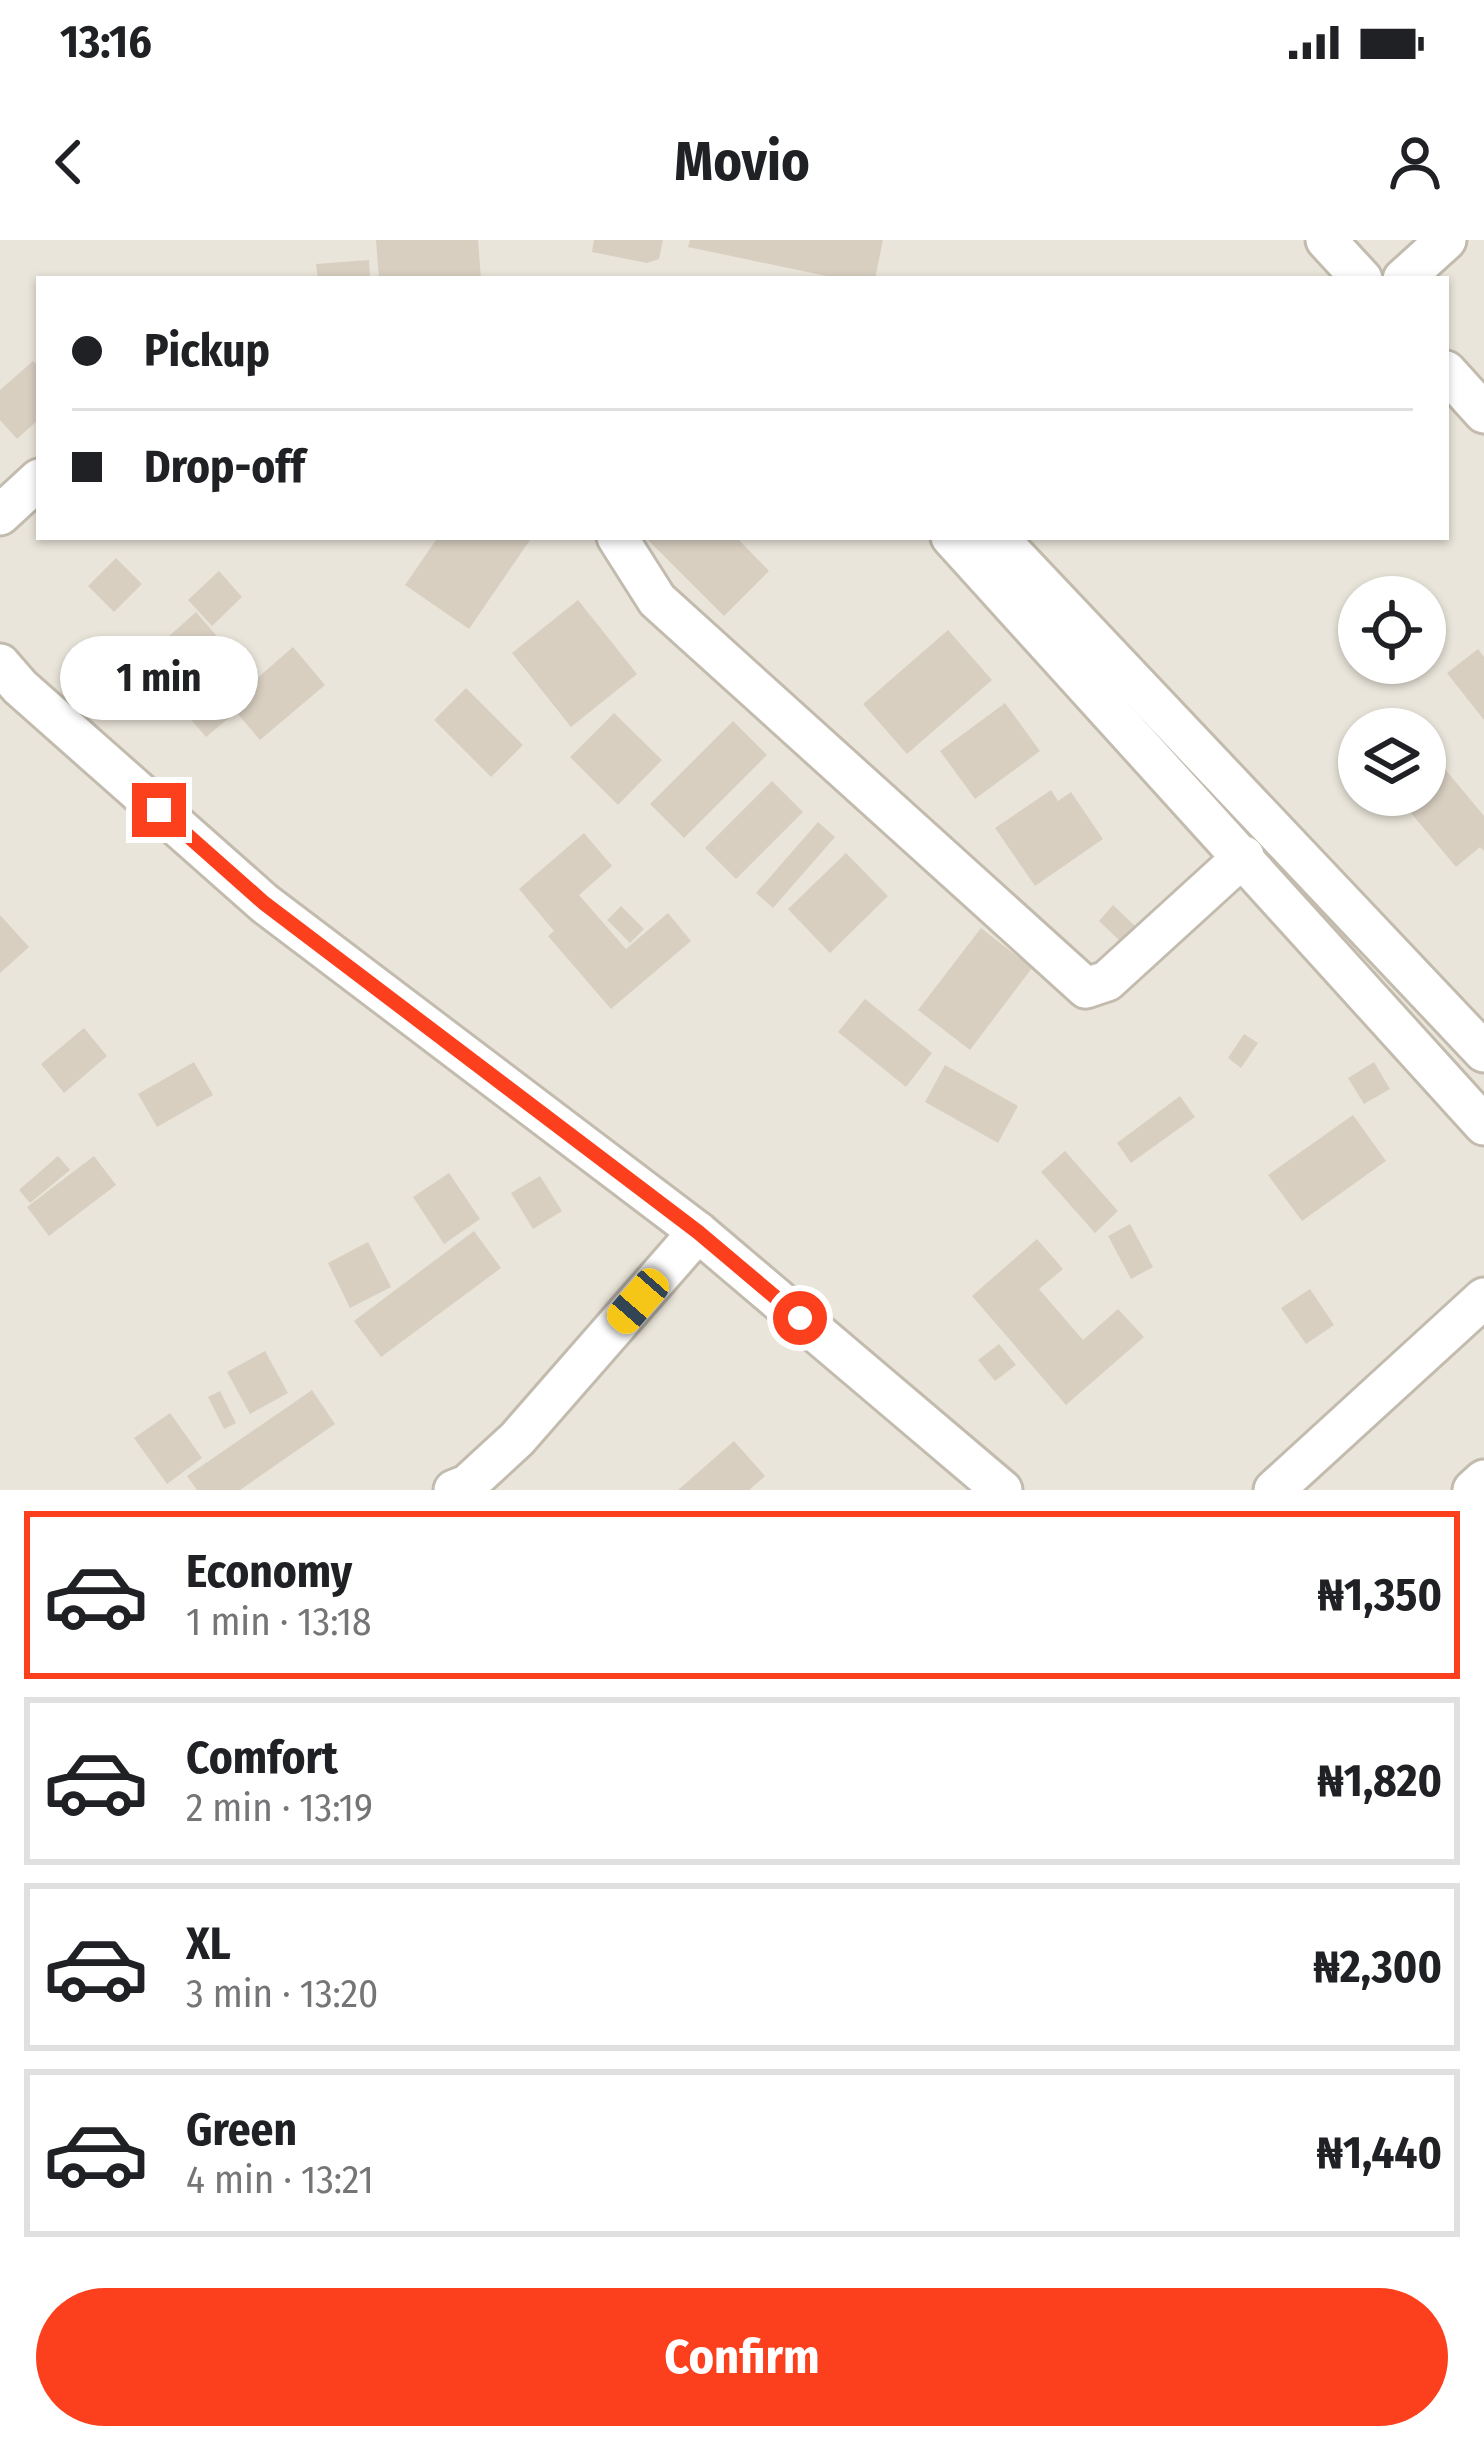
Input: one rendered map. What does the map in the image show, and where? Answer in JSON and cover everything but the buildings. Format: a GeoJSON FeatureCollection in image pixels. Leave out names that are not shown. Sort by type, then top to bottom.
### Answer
{"type":"FeatureCollection","features":[{"type":"Feature","properties":{"kind":"street"},"geometry":{"type":"LineString","coordinates":[[1326,240],[1359,276]]}},
{"type":"Feature","properties":{"kind":"street"},"geometry":{"type":"LineString","coordinates":[[1405,276],[1446,240]]}},
{"type":"Feature","properties":{"kind":"street"},"geometry":{"type":"LineString","coordinates":[[1449,374],[1484,413]]}},
{"type":"Feature","properties":{"kind":"street"},"geometry":{"type":"LineString","coordinates":[[0,515],[36,482]]}},
{"type":"Feature","properties":{"kind":"street"},"geometry":{"type":"LineString","coordinates":[[618,540],[657,600],[1086,988],[1107,981],[1244,856]]}},
{"type":"Feature","properties":{"kind":"street"},"geometry":{"type":"LineString","coordinates":[[954,540],[1484,1125]]}},
{"type":"Feature","properties":{"kind":"street"},"geometry":{"type":"LineString","coordinates":[[1000,540],[1484,1052]]}},
{"type":"Feature","properties":{"kind":"street"},"geometry":{"type":"LineString","coordinates":[[0,664],[20,687],[264,903],[698,1232],[1002,1490]]}},
{"type":"Feature","properties":{"kind":"street"},"geometry":{"type":"LineString","coordinates":[[454,1490],[466,1485],[517,1439],[698,1232]]}},
{"type":"Feature","properties":{"kind":"street"},"geometry":{"type":"LineString","coordinates":[[1274,1490],[1484,1298]]}},
{"type":"Feature","properties":{"kind":"street"},"geometry":{"type":"LineString","coordinates":[[1472,1490],[1484,1480]]}},
{"type":"Feature","properties":{"kind":"shaded area"},"geometry":{"type":"Polygon","coordinates":[[[0,240],[1484,240],[1484,1490],[0,1490],[0,240]]]}},
{"type":"Feature","properties":{"kind":"route"},"geometry":{"type":"LineString","coordinates":[[159,810],[264,903],[698,1232],[800,1318]]}}]}
